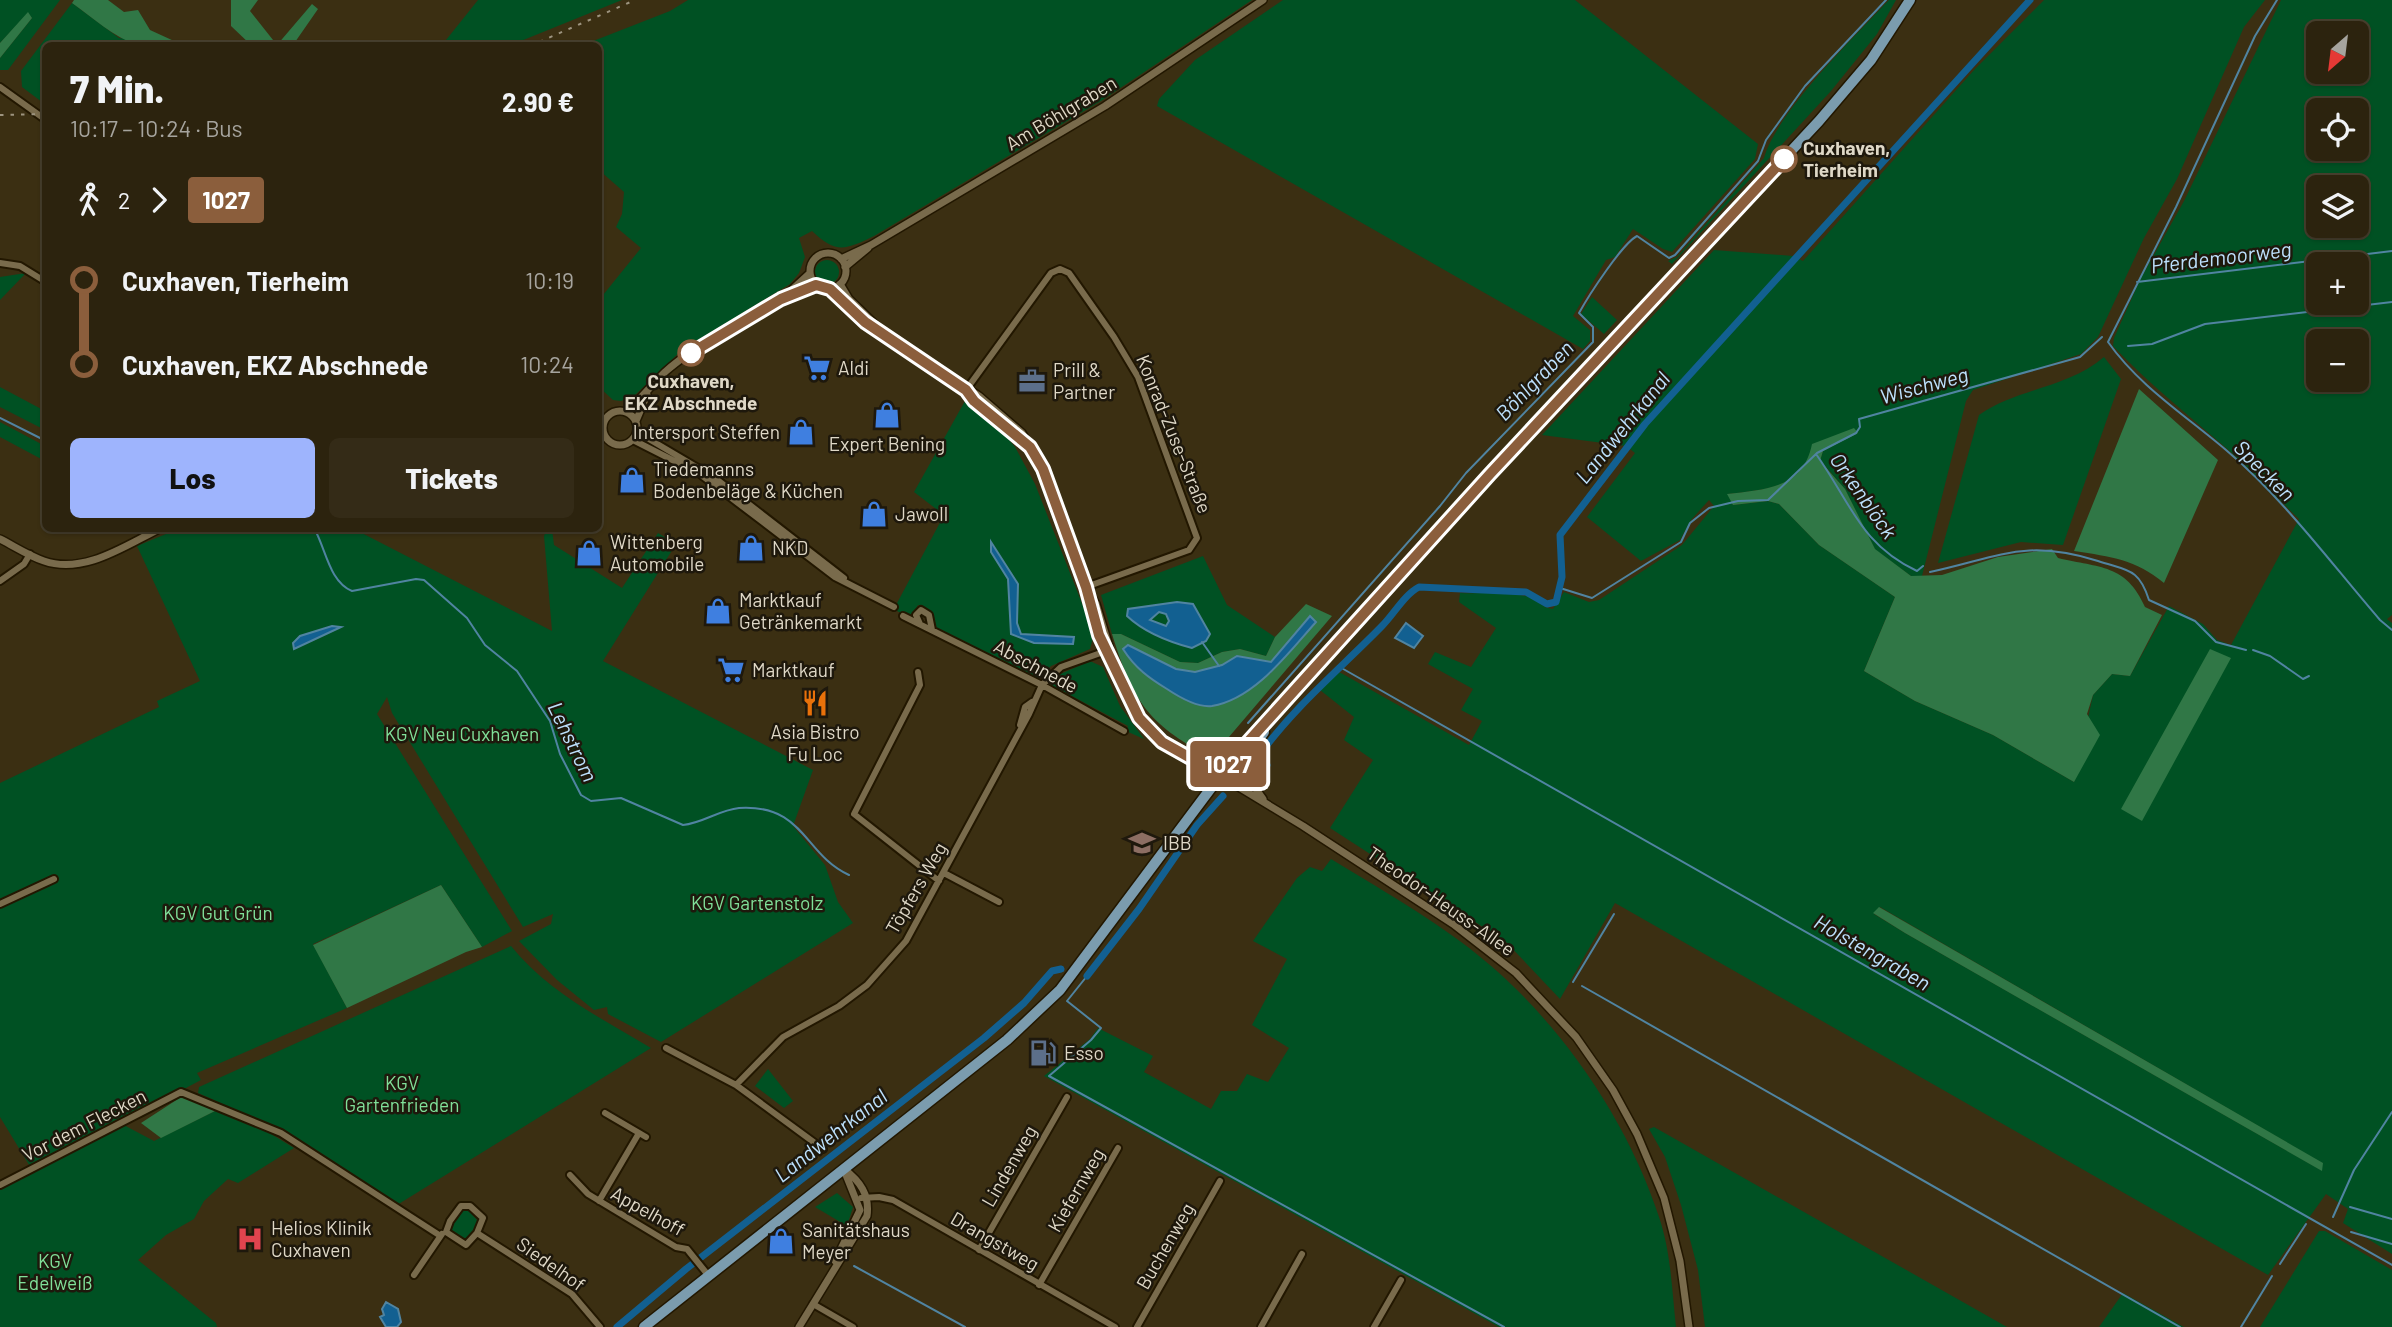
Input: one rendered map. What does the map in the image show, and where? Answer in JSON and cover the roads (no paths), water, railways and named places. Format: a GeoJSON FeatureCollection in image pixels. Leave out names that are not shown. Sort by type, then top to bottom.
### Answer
{"type":"FeatureCollection","features":[{"type":"Feature","properties":{"kind":"main road"},"geometry":{"type":"LineString","coordinates":[[644,1327],[1007,1041],[1060,990],[1219,774],[1490,474],[1819,121],[1871,60],[1910,0]]}},
{"type":"Feature","properties":{"kind":"main road"},"geometry":{"type":"LineString","coordinates":[[1243,771],[1250,750],[1280,706]]}},
{"type":"Feature","properties":{"kind":"street","name":"Am Böhlgraben"},"geometry":{"type":"LineString","coordinates":[[843,263],[1105,106],[1263,0]]}},
{"type":"Feature","properties":{"kind":"street"},"geometry":{"type":"LineString","coordinates":[[0,87],[42,117]]}},
{"type":"Feature","properties":{"kind":"street"},"geometry":{"type":"LineString","coordinates":[[781,299],[810,272],[814,260],[819,256],[832,254],[843,263],[840,284],[849,299],[881,330]]}},
{"type":"Feature","properties":{"kind":"street"},"geometry":{"type":"LineString","coordinates":[[1,263],[20,266],[42,280]]}},
{"type":"Feature","properties":{"kind":"street","name":"Konrad-Zuse-Straße"},"geometry":{"type":"LineString","coordinates":[[966,390],[1051,273],[1059,269],[1068,272],[1118,343],[1139,381],[1197,537],[1189,550],[1086,587]]}},
{"type":"Feature","properties":{"kind":"street"},"geometry":{"type":"LineString","coordinates":[[810,272],[816,285]]}},
{"type":"Feature","properties":{"kind":"street"},"geometry":{"type":"LineString","coordinates":[[830,289],[840,284]]}},
{"type":"Feature","properties":{"kind":"street"},"geometry":{"type":"LineString","coordinates":[[627,412],[653,385],[691,353],[781,299],[816,285],[830,289],[856,314],[966,390]]}},
{"type":"Feature","properties":{"kind":"street"},"geometry":{"type":"LineString","coordinates":[[603,441],[622,445],[633,440],[637,432],[636,421],[653,385]]}},
{"type":"Feature","properties":{"kind":"street","name":"Theodor-Heuss-Allee"},"geometry":{"type":"LineString","coordinates":[[966,390],[974,401],[1030,447],[1043,469],[1086,587],[1099,635],[1109,650],[1130,703],[1153,735],[1266,802],[1400,888],[1502,960],[1544,1000],[1576,1037],[1613,1090],[1637,1134],[1664,1198],[1680,1261],[1689,1327]]}},
{"type":"Feature","properties":{"kind":"street"},"geometry":{"type":"LineString","coordinates":[[602,429],[608,415],[617,411],[627,412],[636,421]]}},
{"type":"Feature","properties":{"kind":"street"},"geometry":{"type":"LineString","coordinates":[[637,432],[715,478],[853,585]]}},
{"type":"Feature","properties":{"kind":"street"},"geometry":{"type":"LineString","coordinates":[[633,440],[700,474],[803,554],[894,607]]}},
{"type":"Feature","properties":{"kind":"street"},"geometry":{"type":"LineString","coordinates":[[0,539],[30,554],[74,562],[123,546],[153,532]]}},
{"type":"Feature","properties":{"kind":"street"},"geometry":{"type":"LineString","coordinates":[[0,581],[24,564],[30,554]]}},
{"type":"Feature","properties":{"kind":"street","name":"Abschnede"},"geometry":{"type":"LineString","coordinates":[[920,624],[916,615],[921,610],[929,615],[932,630]]}},
{"type":"Feature","properties":{"kind":"street","name":"Abschnede"},"geometry":{"type":"LineString","coordinates":[[902,616],[1042,685],[1124,731]]}},
{"type":"Feature","properties":{"kind":"street","name":"Töpfers Weg"},"geometry":{"type":"LineString","coordinates":[[736,1085],[783,1037],[839,1006],[867,985],[906,941],[1020,727],[1021,716],[1042,685],[1061,667],[1109,650]]}},
{"type":"Feature","properties":{"kind":"street"},"geometry":{"type":"LineString","coordinates":[[918,673],[920,685],[854,814],[940,881]]}},
{"type":"Feature","properties":{"kind":"street"},"geometry":{"type":"LineString","coordinates":[[1243,771],[1266,802]]}},
{"type":"Feature","properties":{"kind":"street"},"geometry":{"type":"LineString","coordinates":[[944,873],[999,902]]}},
{"type":"Feature","properties":{"kind":"street"},"geometry":{"type":"LineString","coordinates":[[0,904],[54,879]]}},
{"type":"Feature","properties":{"kind":"street"},"geometry":{"type":"LineString","coordinates":[[666,1048],[736,1085],[823,1149]]}},
{"type":"Feature","properties":{"kind":"street","name":"Vor dem Flecken"},"geometry":{"type":"LineString","coordinates":[[0,1185],[181,1091],[281,1133],[439,1235]]}},
{"type":"Feature","properties":{"kind":"street","name":"Lindenweg"},"geometry":{"type":"LineString","coordinates":[[979,1251],[1067,1097]]}},
{"type":"Feature","properties":{"kind":"street"},"geometry":{"type":"LineString","coordinates":[[599,1201],[642,1135],[605,1113]]}},
{"type":"Feature","properties":{"kind":"street","name":"Kiefernweg"},"geometry":{"type":"LineString","coordinates":[[1040,1285],[1118,1148]]}},
{"type":"Feature","properties":{"kind":"street"},"geometry":{"type":"LineString","coordinates":[[799,1327],[863,1226],[868,1206],[866,1196],[856,1179],[844,1169]]}},
{"type":"Feature","properties":{"kind":"street"},"geometry":{"type":"LineString","coordinates":[[813,1304],[858,1219],[858,1200],[844,1169]]}},
{"type":"Feature","properties":{"kind":"street","name":"Appelhoff"},"geometry":{"type":"LineString","coordinates":[[570,1175],[588,1194],[599,1201],[676,1247],[687,1249],[708,1275]]}},
{"type":"Feature","properties":{"kind":"street","name":"Buchenweg"},"geometry":{"type":"LineString","coordinates":[[1137,1327],[1220,1181]]}},
{"type":"Feature","properties":{"kind":"street"},"geometry":{"type":"LineString","coordinates":[[858,1200],[866,1196]]}},
{"type":"Feature","properties":{"kind":"street","name":"Drangstweg"},"geometry":{"type":"LineString","coordinates":[[866,1196],[893,1200],[1115,1327]]}},
{"type":"Feature","properties":{"kind":"street"},"geometry":{"type":"LineString","coordinates":[[414,1275],[439,1235],[446,1232],[457,1210],[466,1206],[483,1218],[477,1233],[466,1245],[446,1232]]}},
{"type":"Feature","properties":{"kind":"street","name":"Siedelhof"},"geometry":{"type":"LineString","coordinates":[[477,1233],[572,1294],[600,1327]]}},
{"type":"Feature","properties":{"kind":"street"},"geometry":{"type":"LineString","coordinates":[[1261,1327],[1302,1254]]}},
{"type":"Feature","properties":{"kind":"street"},"geometry":{"type":"LineString","coordinates":[[1374,1327],[1401,1280]]}},
{"type":"Feature","properties":{"kind":"street"},"geometry":{"type":"LineString","coordinates":[[813,1304],[853,1327]]}},
{"type":"Feature","properties":{"kind":"water"},"geometry":{"type":"Polygon","coordinates":[[[991,542],[1018,584],[1017,623],[1021,634],[1074,637],[1073,644],[1034,643],[1011,634],[1008,579],[991,552],[991,542]]]}},
{"type":"Feature","properties":{"kind":"water"},"geometry":{"type":"Polygon","coordinates":[[[1177,602],[1193,604],[1210,634],[1206,641],[1192,648],[1183,646],[1142,627],[1127,616],[1128,609],[1177,602]],[[1159,612],[1150,620],[1166,626],[1169,621],[1166,614],[1159,612]]]}},
{"type":"Feature","properties":{"kind":"water"},"geometry":{"type":"Polygon","coordinates":[[[1310,616],[1316,622],[1270,673],[1243,694],[1212,706],[1188,701],[1160,685],[1137,667],[1123,649],[1128,645],[1176,669],[1195,672],[1222,665],[1237,656],[1271,662],[1310,616]]]}},
{"type":"Feature","properties":{"kind":"water"},"geometry":{"type":"Polygon","coordinates":[[[1406,623],[1423,636],[1414,648],[1395,638],[1406,623]]]}},
{"type":"Feature","properties":{"kind":"water"},"geometry":{"type":"Polygon","coordinates":[[[332,626],[341,627],[294,649],[293,643],[300,636],[332,626]]]}},
{"type":"Feature","properties":{"kind":"water"},"geometry":{"type":"Polygon","coordinates":[[[386,1302],[398,1309],[401,1322],[397,1327],[386,1327],[380,1317],[384,1315],[382,1309],[386,1302]]]}},
{"type":"Feature","properties":{"kind":"waterway","name":"Böhlgraben"},"geometry":{"type":"LineString","coordinates":[[1248,723],[1466,473],[1593,342],[1593,327],[1579,313],[1623,249],[1637,236],[1669,258],[1675,255],[1758,161],[1766,140],[1805,86],[1886,0]]}},
{"type":"Feature","properties":{"kind":"waterway","name":"Landwehrkanal"},"geometry":{"type":"LineString","coordinates":[[1255,775],[1267,765],[1261,753],[1275,735],[1419,587],[1526,592],[1547,604],[1556,602],[1562,577],[1560,535],[1645,424],[2030,0]]}},
{"type":"Feature","properties":{"kind":"waterway","name":"Specken"},"geometry":{"type":"LineString","coordinates":[[2277,0],[2255,36],[2176,207],[2108,342],[2148,386],[2226,450],[2268,489],[2380,620],[2392,630]]}},
{"type":"Feature","properties":{"kind":"waterway","name":"Pferdemoorweg"},"geometry":{"type":"LineString","coordinates":[[2137,282],[2392,251]]}},
{"type":"Feature","properties":{"kind":"waterway"},"geometry":{"type":"LineString","coordinates":[[2128,346],[2152,344],[2205,324],[2392,302]]}},
{"type":"Feature","properties":{"kind":"waterway","name":"Wischweg"},"geometry":{"type":"LineString","coordinates":[[1560,588],[1592,598],[1681,542],[1690,523],[1709,508],[1738,501],[1768,500],[1817,453],[1856,433],[1860,427],[1859,419],[2080,357],[2102,337]]}},
{"type":"Feature","properties":{"kind":"waterway","name":"Lehstrom"},"geometry":{"type":"LineString","coordinates":[[0,418],[42,439]]}},
{"type":"Feature","properties":{"kind":"waterway","name":"Orkenblöck"},"geometry":{"type":"LineString","coordinates":[[1816,454],[1869,535],[1882,548],[1917,571],[1923,566]]}},
{"type":"Feature","properties":{"kind":"waterway","name":"Lehstrom"},"geometry":{"type":"LineString","coordinates":[[265,532],[316,532]]}},
{"type":"Feature","properties":{"kind":"waterway","name":"Lehstrom"},"geometry":{"type":"LineString","coordinates":[[316,532],[338,581],[352,591],[416,579],[424,580],[467,618],[485,645],[517,671],[550,721],[560,754],[581,795],[591,801],[621,798],[683,825],[739,808],[761,809],[778,814],[802,832],[834,866],[849,875]]}},
{"type":"Feature","properties":{"kind":"waterway","name":"Orkenblöck"},"geometry":{"type":"LineString","coordinates":[[1930,572],[2013,552],[2031,550],[2073,554],[2131,572],[2141,582],[2149,600],[2195,621],[2216,642],[2246,650]]}},
{"type":"Feature","properties":{"kind":"waterway"},"geometry":{"type":"LineString","coordinates":[[1202,642],[1219,666]]}},
{"type":"Feature","properties":{"kind":"waterway","name":"Orkenblöck"},"geometry":{"type":"LineString","coordinates":[[2253,650],[2270,656],[2303,679],[2309,676]]}},
{"type":"Feature","properties":{"kind":"waterway","name":"Holstengraben"},"geometry":{"type":"LineString","coordinates":[[1338,666],[2392,1265]]}},
{"type":"Feature","properties":{"kind":"waterway","name":"Landwehrkanal"},"geometry":{"type":"LineString","coordinates":[[1087,976],[1139,909],[1197,825],[1223,796]]}},
{"type":"Feature","properties":{"kind":"waterway"},"geometry":{"type":"LineString","coordinates":[[1573,982],[1614,914]]}},
{"type":"Feature","properties":{"kind":"waterway","name":"Landwehrkanal"},"geometry":{"type":"LineString","coordinates":[[617,1327],[686,1269],[984,1038],[1024,1003],[1052,971],[1061,969]]}},
{"type":"Feature","properties":{"kind":"waterway"},"geometry":{"type":"LineString","coordinates":[[1087,976],[1067,1001],[1101,1028],[1049,1076],[1504,1327]]}},
{"type":"Feature","properties":{"kind":"waterway"},"geometry":{"type":"LineString","coordinates":[[1582,986],[2180,1327]]}},
{"type":"Feature","properties":{"kind":"waterway"},"geometry":{"type":"LineString","coordinates":[[2333,1217],[2354,1170],[2392,1112]]}},
{"type":"Feature","properties":{"kind":"waterway"},"geometry":{"type":"LineString","coordinates":[[2350,1207],[2392,1219]]}},
{"type":"Feature","properties":{"kind":"waterway"},"geometry":{"type":"LineString","coordinates":[[2280,1264],[2306,1224]]}},
{"type":"Feature","properties":{"kind":"waterway"},"geometry":{"type":"LineString","coordinates":[[2351,1232],[2392,1244]]}},
{"type":"Feature","properties":{"kind":"waterway"},"geometry":{"type":"LineString","coordinates":[[854,1266],[965,1327]]}},
{"type":"Feature","properties":{"kind":"waterway"},"geometry":{"type":"LineString","coordinates":[[2241,1327],[2272,1276]]}},
{"type":"Feature","properties":{"kind":"railway"},"geometry":{"type":"LineString","coordinates":[[539,42],[635,0]]}},
{"type":"Feature","properties":{"kind":"railway"},"geometry":{"type":"LineString","coordinates":[[0,115],[42,114]]}},
{"type":"Feature","properties":{"kind":"place","name":"Cuxhaven, Tierheim"},"geometry":{"type":"Point","coordinates":[1784,159]}},
{"type":"Feature","properties":{"kind":"place","name":"Cuxhaven, EKZ Abschnede"},"geometry":{"type":"Point","coordinates":[691,353]}},
{"type":"Feature","properties":{"kind":"place","name":"Aldi"},"geometry":{"type":"Point","coordinates":[817,368]}},
{"type":"Feature","properties":{"kind":"place","name":"Prill & Partner"},"geometry":{"type":"Point","coordinates":[1032,381]}},
{"type":"Feature","properties":{"kind":"place","name":"Expert Bening"},"geometry":{"type":"Point","coordinates":[887,415]}},
{"type":"Feature","properties":{"kind":"place","name":"Intersport Steffen"},"geometry":{"type":"Point","coordinates":[801,432]}},
{"type":"Feature","properties":{"kind":"place","name":"Tiedemanns Bodenbeläge & Küchen"},"geometry":{"type":"Point","coordinates":[632,480]}},
{"type":"Feature","properties":{"kind":"place","name":"Jawoll"},"geometry":{"type":"Point","coordinates":[874,514]}},
{"type":"Feature","properties":{"kind":"place","name":"NKD"},"geometry":{"type":"Point","coordinates":[751,548]}},
{"type":"Feature","properties":{"kind":"place","name":"Wittenberg Automobile"},"geometry":{"type":"Point","coordinates":[589,553]}},
{"type":"Feature","properties":{"kind":"place","name":"Marktkauf Getränkemarkt"},"geometry":{"type":"Point","coordinates":[718,611]}},
{"type":"Feature","properties":{"kind":"place","name":"Marktkauf"},"geometry":{"type":"Point","coordinates":[731,670]}},
{"type":"Feature","properties":{"kind":"place","name":"Asia Bistro Fu Loc"},"geometry":{"type":"Point","coordinates":[815,703]}},
{"type":"Feature","properties":{"kind":"place","name":"IBB"},"geometry":{"type":"Point","coordinates":[1142,843]}},
{"type":"Feature","properties":{"kind":"place","name":"Esso"},"geometry":{"type":"Point","coordinates":[1043,1053]}},
{"type":"Feature","properties":{"kind":"place","name":"Helios Klinik Cuxhaven"},"geometry":{"type":"Point","coordinates":[250,1239]}},
{"type":"Feature","properties":{"kind":"place","name":"Sanitätshaus Meyer"},"geometry":{"type":"Point","coordinates":[781,1241]}},
{"type":"Feature","properties":{"kind":"park label","name":"KGV Neu Cuxhaven"},"geometry":{"type":"Point","coordinates":[462,734]}},
{"type":"Feature","properties":{"kind":"park label","name":"KGV Gartenstolz"},"geometry":{"type":"Point","coordinates":[757,903]}},
{"type":"Feature","properties":{"kind":"park label","name":"KGV Gut Grün"},"geometry":{"type":"Point","coordinates":[218,913]}},
{"type":"Feature","properties":{"kind":"park label","name":"KGV Gartenfrieden"},"geometry":{"type":"Point","coordinates":[402,1094]}},
{"type":"Feature","properties":{"kind":"park label","name":"KGV Edelweiß"},"geometry":{"type":"Point","coordinates":[55,1272]}}]}
